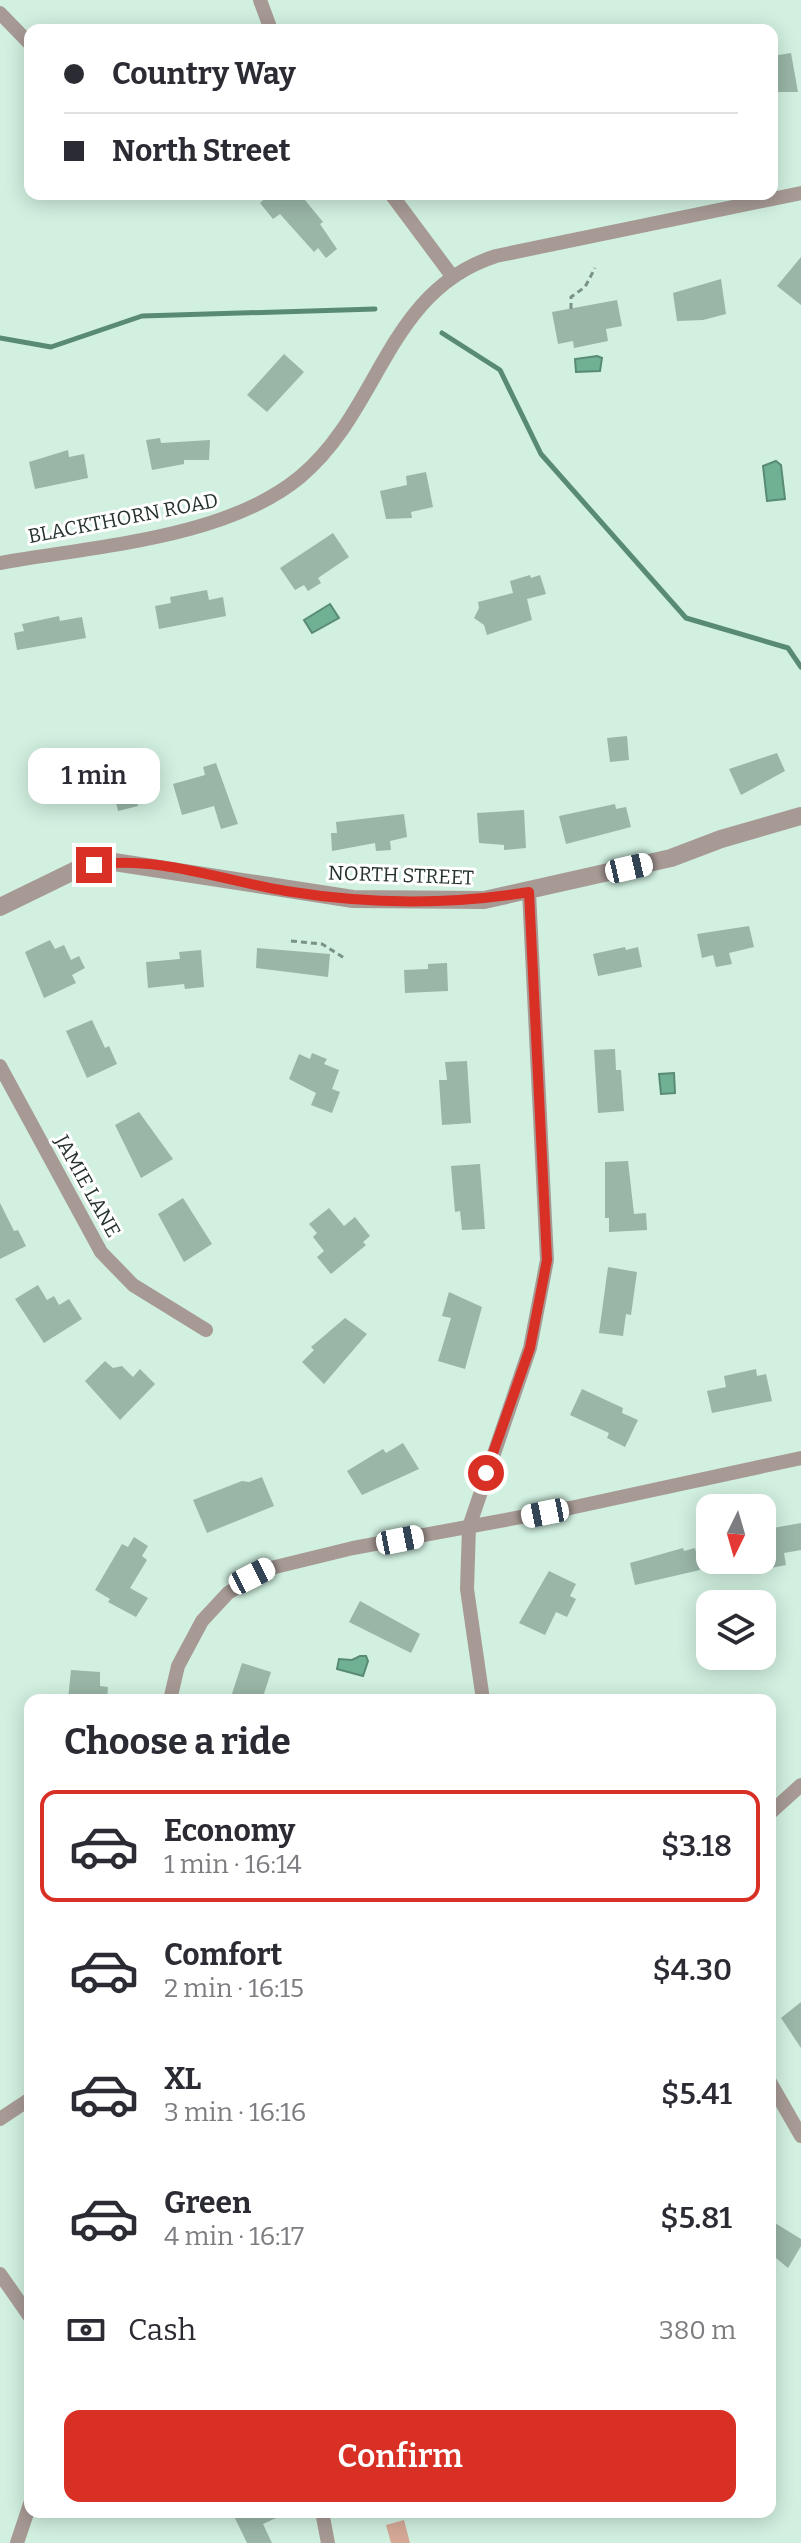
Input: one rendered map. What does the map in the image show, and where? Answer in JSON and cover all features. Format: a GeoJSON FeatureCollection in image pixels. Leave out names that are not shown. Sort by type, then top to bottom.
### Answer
{"type":"FeatureCollection","features":[{"type":"Feature","properties":{"kind":"street"},"geometry":{"type":"LineString","coordinates":[[260,0],[269,24]]}},
{"type":"Feature","properties":{"kind":"street"},"geometry":{"type":"LineString","coordinates":[[0,13],[24,38]]}},
{"type":"Feature","properties":{"kind":"street","name":"BLACKTHORN ROAD"},"geometry":{"type":"LineString","coordinates":[[778,198],[801,193]]}},
{"type":"Feature","properties":{"kind":"street"},"geometry":{"type":"LineString","coordinates":[[395,200],[452,276]]}},
{"type":"Feature","properties":{"kind":"street","name":"BLACKTHORN ROAD"},"geometry":{"type":"LineString","coordinates":[[0,563],[195,527],[241,513],[283,490],[336,441],[414,310],[452,276],[496,256],[767,200]]}},
{"type":"Feature","properties":{"kind":"street","name":"NORTH STREET"},"geometry":{"type":"LineString","coordinates":[[0,907],[82,867],[114,862],[353,899],[484,900],[671,858],[721,839],[801,816]]}},
{"type":"Feature","properties":{"kind":"street"},"geometry":{"type":"LineString","coordinates":[[482,1694],[467,1589],[469,1527],[530,1348],[547,1260],[529,892]]}},
{"type":"Feature","properties":{"kind":"street","name":"JAMIE LANE"},"geometry":{"type":"LineString","coordinates":[[0,1066],[101,1252],[133,1285],[206,1330]]}},
{"type":"Feature","properties":{"kind":"street"},"geometry":{"type":"LineString","coordinates":[[171,1694],[178,1666],[197,1629],[225,1597],[252,1576],[267,1569],[801,1458]]}},
{"type":"Feature","properties":{"kind":"street"},"geometry":{"type":"LineString","coordinates":[[776,1808],[801,1785]]}},
{"type":"Feature","properties":{"kind":"street"},"geometry":{"type":"LineString","coordinates":[[776,2092],[801,2136]]}},
{"type":"Feature","properties":{"kind":"street"},"geometry":{"type":"LineString","coordinates":[[0,2119],[24,2103]]}},
{"type":"Feature","properties":{"kind":"street"},"geometry":{"type":"LineString","coordinates":[[776,2108],[782,2103]]}},
{"type":"Feature","properties":{"kind":"street"},"geometry":{"type":"LineString","coordinates":[[0,2274],[24,2308]]}},
{"type":"Feature","properties":{"kind":"street"},"geometry":{"type":"LineString","coordinates":[[17,2543],[25,2518]]}},
{"type":"Feature","properties":{"kind":"street"},"geometry":{"type":"LineString","coordinates":[[323,2518],[328,2543]]}},
{"type":"Feature","properties":{"kind":"path"},"geometry":{"type":"LineString","coordinates":[[571,309],[571,297],[585,287],[595,268]]}},
{"type":"Feature","properties":{"kind":"path"},"geometry":{"type":"LineString","coordinates":[[291,941],[322,944],[346,959]]}},
{"type":"Feature","properties":{"kind":"shaded area"},"geometry":{"type":"Polygon","coordinates":[[[602,358],[600,371],[576,372],[575,359],[602,358]]]}},
{"type":"Feature","properties":{"kind":"shaded area"},"geometry":{"type":"Polygon","coordinates":[[[776,461],[781,465],[785,499],[767,501],[763,466],[776,461]]]}},
{"type":"Feature","properties":{"kind":"shaded area"},"geometry":{"type":"Polygon","coordinates":[[[330,604],[339,618],[312,633],[304,620],[330,604]]]}},
{"type":"Feature","properties":{"kind":"shaded area"},"geometry":{"type":"Polygon","coordinates":[[[674,1073],[675,1093],[661,1094],[659,1074],[674,1073]]]}},
{"type":"Feature","properties":{"kind":"shaded area"},"geometry":{"type":"Polygon","coordinates":[[[366,1656],[368,1661],[363,1676],[337,1669],[339,1659],[352,1660],[366,1656]]]}},
{"type":"Feature","properties":{"kind":"shaded area"},"geometry":{"type":"Polygon","coordinates":[[[404,2520],[410,2543],[391,2543],[386,2525],[404,2520]]]}},
{"type":"Feature","properties":{"kind":"building"},"geometry":{"type":"Polygon","coordinates":[[[791,53],[798,92],[778,92],[778,55],[791,53]]]}},
{"type":"Feature","properties":{"kind":"building"},"geometry":{"type":"Polygon","coordinates":[[[263,200],[305,200],[323,222],[320,224],[337,249],[326,258],[318,248],[314,252],[280,214],[273,219],[260,203],[263,200]]]}},
{"type":"Feature","properties":{"kind":"building"},"geometry":{"type":"Polygon","coordinates":[[[801,257],[801,305],[777,286],[801,257]]]}},
{"type":"Feature","properties":{"kind":"building"},"geometry":{"type":"Polygon","coordinates":[[[721,279],[726,314],[703,320],[677,321],[673,293],[721,279]]]}},
{"type":"Feature","properties":{"kind":"building"},"geometry":{"type":"Polygon","coordinates":[[[617,300],[622,326],[606,329],[608,341],[574,348],[573,341],[558,344],[552,312],[617,300]]]}},
{"type":"Feature","properties":{"kind":"building"},"geometry":{"type":"Polygon","coordinates":[[[284,354],[304,372],[267,412],[247,395],[284,354]]]}},
{"type":"Feature","properties":{"kind":"building"},"geometry":{"type":"Polygon","coordinates":[[[160,438],[161,443],[210,440],[209,460],[184,460],[184,464],[152,470],[146,440],[160,438]]]}},
{"type":"Feature","properties":{"kind":"building"},"geometry":{"type":"Polygon","coordinates":[[[68,450],[69,457],[84,454],[88,478],[35,489],[29,462],[68,450]]]}},
{"type":"Feature","properties":{"kind":"building"},"geometry":{"type":"Polygon","coordinates":[[[426,472],[433,507],[411,512],[412,518],[386,519],[380,491],[407,485],[406,476],[426,472]]]}},
{"type":"Feature","properties":{"kind":"building"},"geometry":{"type":"Polygon","coordinates":[[[333,533],[349,557],[318,578],[321,583],[308,591],[304,585],[295,590],[280,568],[333,533]]]}},
{"type":"Feature","properties":{"kind":"building"},"geometry":{"type":"Polygon","coordinates":[[[530,575],[531,578],[540,575],[546,594],[527,599],[532,620],[487,635],[484,625],[474,618],[479,608],[478,602],[513,593],[510,581],[530,575]]]}},
{"type":"Feature","properties":{"kind":"building"},"geometry":{"type":"Polygon","coordinates":[[[207,590],[209,600],[223,597],[226,616],[159,629],[155,606],[171,603],[170,597],[207,590]]]}},
{"type":"Feature","properties":{"kind":"building"},"geometry":{"type":"Polygon","coordinates":[[[59,616],[60,621],[82,617],[86,638],[17,650],[14,633],[24,631],[22,624],[59,616]]]}},
{"type":"Feature","properties":{"kind":"building"},"geometry":{"type":"Polygon","coordinates":[[[627,736],[629,760],[610,762],[607,738],[627,736]]]}},
{"type":"Feature","properties":{"kind":"building"},"geometry":{"type":"Polygon","coordinates":[[[777,753],[785,771],[741,795],[729,769],[777,753]]]}},
{"type":"Feature","properties":{"kind":"building"},"geometry":{"type":"Polygon","coordinates":[[[81,760],[83,767],[104,760],[108,773],[125,767],[138,806],[118,811],[113,790],[80,801],[67,765],[81,760]]]}},
{"type":"Feature","properties":{"kind":"building"},"geometry":{"type":"Polygon","coordinates":[[[216,763],[238,824],[221,829],[214,806],[182,815],[173,784],[205,775],[203,767],[216,763]]]}},
{"type":"Feature","properties":{"kind":"building"},"geometry":{"type":"Polygon","coordinates":[[[615,804],[616,809],[626,807],[631,827],[566,844],[559,816],[615,804]]]}},
{"type":"Feature","properties":{"kind":"building"},"geometry":{"type":"Polygon","coordinates":[[[524,810],[526,848],[504,850],[504,845],[479,843],[477,813],[524,810]]]}},
{"type":"Feature","properties":{"kind":"building"},"geometry":{"type":"Polygon","coordinates":[[[404,814],[407,837],[390,841],[391,850],[376,851],[375,843],[332,851],[331,833],[337,833],[336,822],[404,814]]]}},
{"type":"Feature","properties":{"kind":"building"},"geometry":{"type":"Polygon","coordinates":[[[749,926],[754,947],[729,953],[732,964],[716,967],[713,955],[702,958],[697,934],[749,926]]]}},
{"type":"Feature","properties":{"kind":"building"},"geometry":{"type":"Polygon","coordinates":[[[50,940],[55,949],[64,945],[71,960],[79,956],[85,968],[72,975],[76,983],[44,998],[25,952],[50,940]]]}},
{"type":"Feature","properties":{"kind":"building"},"geometry":{"type":"Polygon","coordinates":[[[625,947],[626,950],[638,947],[642,967],[598,976],[593,954],[625,947]]]}},
{"type":"Feature","properties":{"kind":"building"},"geometry":{"type":"Polygon","coordinates":[[[257,948],[330,954],[328,977],[256,968],[257,948]]]}},
{"type":"Feature","properties":{"kind":"building"},"geometry":{"type":"Polygon","coordinates":[[[201,950],[204,987],[185,989],[184,984],[148,988],[146,962],[180,959],[179,952],[201,950]]]}},
{"type":"Feature","properties":{"kind":"building"},"geometry":{"type":"Polygon","coordinates":[[[447,963],[448,991],[405,993],[404,970],[428,969],[428,964],[447,963]]]}},
{"type":"Feature","properties":{"kind":"building"},"geometry":{"type":"Polygon","coordinates":[[[92,1020],[105,1048],[109,1046],[117,1064],[87,1078],[66,1031],[92,1020]]]}},
{"type":"Feature","properties":{"kind":"building"},"geometry":{"type":"Polygon","coordinates":[[[615,1049],[616,1070],[621,1070],[624,1111],[598,1113],[594,1050],[615,1049]]]}},
{"type":"Feature","properties":{"kind":"building"},"geometry":{"type":"Polygon","coordinates":[[[312,1053],[327,1059],[324,1064],[339,1070],[332,1089],[340,1092],[332,1113],[311,1105],[316,1093],[289,1079],[299,1054],[310,1059],[312,1053]]]}},
{"type":"Feature","properties":{"kind":"building"},"geometry":{"type":"Polygon","coordinates":[[[467,1061],[471,1123],[442,1125],[439,1080],[447,1080],[445,1062],[467,1061]]]}},
{"type":"Feature","properties":{"kind":"building"},"geometry":{"type":"Polygon","coordinates":[[[139,1112],[173,1159],[141,1178],[115,1125],[139,1112]]]}},
{"type":"Feature","properties":{"kind":"building"},"geometry":{"type":"Polygon","coordinates":[[[628,1161],[634,1214],[646,1213],[647,1230],[609,1232],[609,1218],[605,1218],[605,1162],[628,1161]]]}},
{"type":"Feature","properties":{"kind":"building"},"geometry":{"type":"Polygon","coordinates":[[[480,1164],[485,1229],[462,1230],[460,1211],[455,1212],[451,1166],[480,1164]]]}},
{"type":"Feature","properties":{"kind":"building"},"geometry":{"type":"Polygon","coordinates":[[[183,1198],[212,1244],[184,1262],[158,1214],[183,1198]]]}},
{"type":"Feature","properties":{"kind":"building"},"geometry":{"type":"Polygon","coordinates":[[[0,1203],[14,1231],[18,1230],[26,1246],[0,1259],[0,1203]]]}},
{"type":"Feature","properties":{"kind":"building"},"geometry":{"type":"Polygon","coordinates":[[[329,1208],[344,1226],[355,1217],[370,1236],[363,1242],[366,1245],[331,1274],[317,1257],[324,1251],[313,1237],[317,1233],[309,1224],[329,1208]]]}},
{"type":"Feature","properties":{"kind":"building"},"geometry":{"type":"Polygon","coordinates":[[[608,1267],[637,1272],[631,1315],[626,1314],[623,1336],[599,1333],[608,1267]]]}},
{"type":"Feature","properties":{"kind":"building"},"geometry":{"type":"Polygon","coordinates":[[[38,1285],[47,1300],[54,1296],[59,1305],[69,1299],[82,1319],[44,1343],[15,1299],[38,1285]]]}},
{"type":"Feature","properties":{"kind":"building"},"geometry":{"type":"Polygon","coordinates":[[[449,1292],[482,1307],[465,1369],[438,1361],[451,1318],[442,1316],[449,1292]]]}},
{"type":"Feature","properties":{"kind":"building"},"geometry":{"type":"Polygon","coordinates":[[[345,1318],[367,1334],[324,1384],[302,1362],[314,1350],[311,1347],[345,1318]]]}},
{"type":"Feature","properties":{"kind":"building"},"geometry":{"type":"Polygon","coordinates":[[[105,1361],[113,1368],[122,1366],[133,1377],[140,1369],[155,1384],[120,1420],[85,1381],[105,1361]]]}},
{"type":"Feature","properties":{"kind":"building"},"geometry":{"type":"Polygon","coordinates":[[[756,1369],[757,1376],[766,1374],[772,1401],[712,1413],[707,1391],[726,1387],[724,1376],[756,1369]]]}},
{"type":"Feature","properties":{"kind":"building"},"geometry":{"type":"Polygon","coordinates":[[[582,1389],[623,1408],[622,1413],[638,1420],[625,1447],[607,1438],[609,1433],[570,1415],[582,1389]]]}},
{"type":"Feature","properties":{"kind":"building"},"geometry":{"type":"Polygon","coordinates":[[[403,1443],[419,1469],[362,1495],[347,1471],[383,1449],[386,1453],[403,1443]]]}},
{"type":"Feature","properties":{"kind":"building"},"geometry":{"type":"Polygon","coordinates":[[[262,1477],[274,1506],[207,1533],[193,1500],[242,1481],[262,1477]]]}},
{"type":"Feature","properties":{"kind":"building"},"geometry":{"type":"Polygon","coordinates":[[[801,1523],[801,1550],[784,1553],[786,1565],[776,1567],[776,1527],[801,1523]]]}},
{"type":"Feature","properties":{"kind":"building"},"geometry":{"type":"Polygon","coordinates":[[[134,1537],[148,1546],[142,1556],[147,1560],[130,1588],[148,1598],[136,1617],[108,1602],[110,1599],[95,1590],[122,1544],[128,1547],[134,1537]]]}},
{"type":"Feature","properties":{"kind":"building"},"geometry":{"type":"Polygon","coordinates":[[[683,1548],[684,1551],[695,1548],[696,1552],[696,1571],[635,1585],[630,1563],[683,1548]]]}},
{"type":"Feature","properties":{"kind":"building"},"geometry":{"type":"Polygon","coordinates":[[[549,1571],[576,1584],[570,1596],[576,1599],[567,1617],[556,1612],[545,1635],[519,1623],[549,1571]]]}},
{"type":"Feature","properties":{"kind":"building"},"geometry":{"type":"Polygon","coordinates":[[[360,1601],[420,1634],[411,1653],[349,1622],[360,1601]]]}},
{"type":"Feature","properties":{"kind":"building"},"geometry":{"type":"Polygon","coordinates":[[[242,1663],[271,1672],[264,1694],[232,1694],[242,1663]]]}},
{"type":"Feature","properties":{"kind":"building"},"geometry":{"type":"Polygon","coordinates":[[[71,1670],[100,1672],[100,1686],[108,1687],[107,1694],[69,1694],[71,1670]]]}},
{"type":"Feature","properties":{"kind":"building"},"geometry":{"type":"Polygon","coordinates":[[[801,2002],[801,2048],[781,2018],[801,2002]]]}},
{"type":"Feature","properties":{"kind":"building"},"geometry":{"type":"Polygon","coordinates":[[[776,2224],[801,2239],[801,2246],[788,2268],[776,2258],[776,2224]]]}},
{"type":"Feature","properties":{"kind":"building"},"geometry":{"type":"Polygon","coordinates":[[[235,2518],[276,2518],[263,2524],[272,2543],[247,2543],[235,2518]]]}},
{"type":"Feature","properties":{"kind":"waterway"},"geometry":{"type":"LineString","coordinates":[[0,338],[51,347],[142,316],[375,309]]}},
{"type":"Feature","properties":{"kind":"waterway"},"geometry":{"type":"LineString","coordinates":[[442,333],[500,370],[541,454],[686,618],[788,648],[801,667]]}},
{"type":"Feature","properties":{"kind":"route"},"geometry":{"type":"LineString","coordinates":[[94,865],[114,862],[162,867],[287,891],[353,899],[484,900],[529,892],[547,1260],[530,1348],[486,1473]]}}]}
